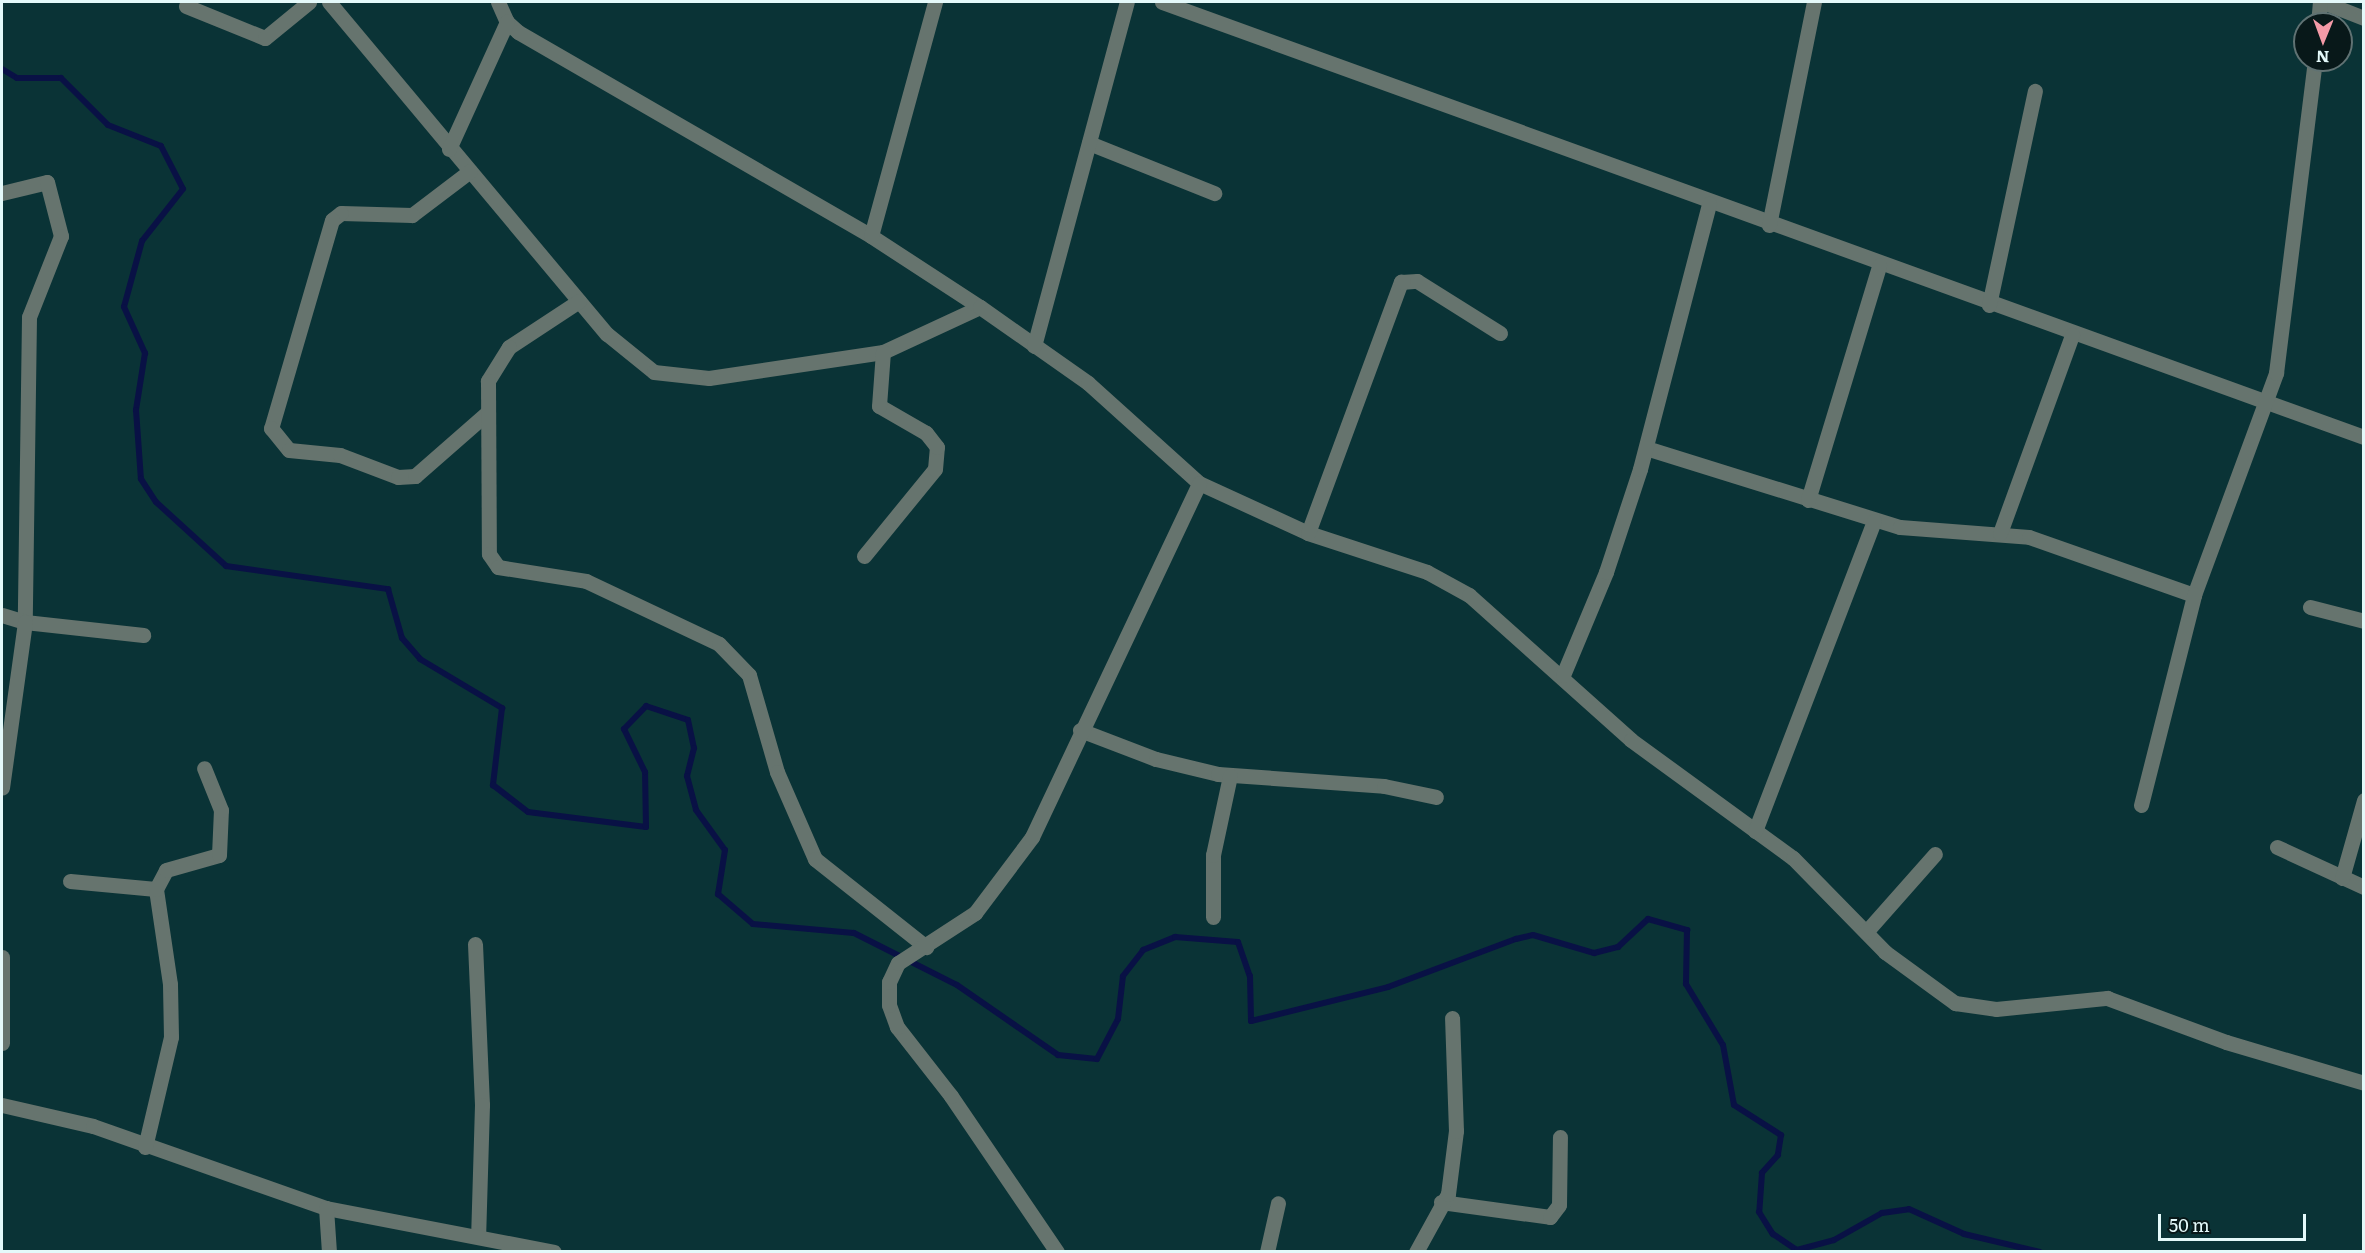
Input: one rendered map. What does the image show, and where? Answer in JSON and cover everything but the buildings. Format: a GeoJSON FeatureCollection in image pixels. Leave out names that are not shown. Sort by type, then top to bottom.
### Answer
{"type":"FeatureCollection","features":[{"type":"Feature","properties":{"kind":"street"},"geometry":{"type":"LineString","coordinates":[[186,6],[265,38],[309,2]]}},
{"type":"Feature","properties":{"kind":"street"},"geometry":{"type":"LineString","coordinates":[[329,2],[449,149],[579,301],[630,356],[675,377],[735,376],[883,352],[980,307]]}},
{"type":"Feature","properties":{"kind":"street"},"geometry":{"type":"LineString","coordinates":[[498,2],[507,22],[871,236],[980,307],[1088,383],[1199,483],[1308,533],[1451,583],[1563,675],[1662,767],[1803,867],[1896,962],[1955,1003],[1996,1009],[2107,998],[2226,1042],[2364,1083]]}},
{"type":"Feature","properties":{"kind":"street"},"geometry":{"type":"LineString","coordinates":[[871,236],[935,2]]}},
{"type":"Feature","properties":{"kind":"street"},"geometry":{"type":"LineString","coordinates":[[1034,346],[1128,2]]}},
{"type":"Feature","properties":{"kind":"street"},"geometry":{"type":"LineString","coordinates":[[1162,2],[2268,407],[2364,437]]}},
{"type":"Feature","properties":{"kind":"street"},"geometry":{"type":"LineString","coordinates":[[1769,225],[1814,2]]}},
{"type":"Feature","properties":{"kind":"street"},"geometry":{"type":"LineString","coordinates":[[2322,2],[2364,18]]}},
{"type":"Feature","properties":{"kind":"street"},"geometry":{"type":"LineString","coordinates":[[449,149],[507,22]]}},
{"type":"Feature","properties":{"kind":"street"},"geometry":{"type":"LineString","coordinates":[[2141,805],[2194,595],[2268,407],[2292,272],[2314,72]]}},
{"type":"Feature","properties":{"kind":"street"},"geometry":{"type":"LineString","coordinates":[[1989,305],[2035,91]]}},
{"type":"Feature","properties":{"kind":"street"},"geometry":{"type":"LineString","coordinates":[[1089,143],[1214,193]]}},
{"type":"Feature","properties":{"kind":"street"},"geometry":{"type":"LineString","coordinates":[[470,171],[412,215],[341,213],[332,220],[271,428],[290,450],[340,455],[398,477],[415,476],[487,413]]}},
{"type":"Feature","properties":{"kind":"street"},"geometry":{"type":"LineString","coordinates":[[2,193],[47,182],[61,236],[29,317],[25,622],[7,697],[2,787]]}},
{"type":"Feature","properties":{"kind":"street"},"geometry":{"type":"LineString","coordinates":[[1563,675],[1606,572],[1646,448],[1709,204]]}},
{"type":"Feature","properties":{"kind":"street"},"geometry":{"type":"LineString","coordinates":[[1808,500],[1879,266]]}},
{"type":"Feature","properties":{"kind":"street"},"geometry":{"type":"LineString","coordinates":[[1308,533],[1401,282],[1417,281],[1500,333]]}},
{"type":"Feature","properties":{"kind":"street"},"geometry":{"type":"LineString","coordinates":[[579,301],[533,328],[497,360],[488,381],[486,534],[498,567],[586,581],[719,644],[748,675],[777,772],[815,859],[926,946]]}},
{"type":"Feature","properties":{"kind":"street"},"geometry":{"type":"LineString","coordinates":[[2000,533],[2072,335]]}},
{"type":"Feature","properties":{"kind":"street"},"geometry":{"type":"LineString","coordinates":[[864,556],[935,469],[937,447],[926,433],[879,406],[883,352]]}},
{"type":"Feature","properties":{"kind":"street"},"geometry":{"type":"LineString","coordinates":[[1646,448],[1874,521],[2029,537],[2194,595]]}},
{"type":"Feature","properties":{"kind":"street"},"geometry":{"type":"LineString","coordinates":[[1057,1251],[951,1096],[897,1027],[889,1005],[889,982],[898,963],[975,913],[1006,878],[1037,827],[1080,730],[1199,483]]}},
{"type":"Feature","properties":{"kind":"street"},"geometry":{"type":"LineString","coordinates":[[1755,831],[1874,521]]}},
{"type":"Feature","properties":{"kind":"street"},"geometry":{"type":"LineString","coordinates":[[2310,607],[2364,621]]}},
{"type":"Feature","properties":{"kind":"street"},"geometry":{"type":"LineString","coordinates":[[2,615],[25,622],[143,635]]}},
{"type":"Feature","properties":{"kind":"street"},"geometry":{"type":"LineString","coordinates":[[1080,730],[1156,759],[1230,776],[1384,786],[1436,797]]}},
{"type":"Feature","properties":{"kind":"street"},"geometry":{"type":"LineString","coordinates":[[145,1147],[171,1037],[170,984],[156,888],[166,870],[219,855],[221,810],[204,768]]}},
{"type":"Feature","properties":{"kind":"street"},"geometry":{"type":"LineString","coordinates":[[1213,917],[1213,855],[1230,776]]}},
{"type":"Feature","properties":{"kind":"street"},"geometry":{"type":"LineString","coordinates":[[2342,878],[2364,800]]}},
{"type":"Feature","properties":{"kind":"street"},"geometry":{"type":"LineString","coordinates":[[2277,847],[2364,888]]}},
{"type":"Feature","properties":{"kind":"street"},"geometry":{"type":"LineString","coordinates":[[1866,932],[1935,854]]}},
{"type":"Feature","properties":{"kind":"street"},"geometry":{"type":"LineString","coordinates":[[70,881],[156,888]]}},
{"type":"Feature","properties":{"kind":"street"},"geometry":{"type":"LineString","coordinates":[[475,944],[482,1105],[478,1236]]}},
{"type":"Feature","properties":{"kind":"street"},"geometry":{"type":"LineString","coordinates":[[2,957],[2,1043]]}},
{"type":"Feature","properties":{"kind":"street"},"geometry":{"type":"LineString","coordinates":[[1416,1251],[1441,1202],[1448,1194],[1456,1131],[1452,1018]]}},
{"type":"Feature","properties":{"kind":"street"},"geometry":{"type":"LineString","coordinates":[[2,1105],[93,1126],[145,1147],[326,1208],[554,1251]]}},
{"type":"Feature","properties":{"kind":"street"},"geometry":{"type":"LineString","coordinates":[[1441,1202],[1550,1217],[1559,1205],[1560,1137]]}},
{"type":"Feature","properties":{"kind":"street"},"geometry":{"type":"LineString","coordinates":[[1267,1251],[1278,1203]]}},
{"type":"Feature","properties":{"kind":"street"},"geometry":{"type":"LineString","coordinates":[[326,1208],[328,1251]]}},
{"type":"Feature","properties":{"kind":"waterway"},"geometry":{"type":"LineString","coordinates":[[2,69],[17,78],[61,78],[108,125],[161,146],[183,189],[142,241],[124,307],[145,353],[136,410],[141,479],[156,502],[226,566],[388,589],[402,638],[420,659],[502,708],[493,785],[528,812],[646,827],[645,772],[624,729],[646,706],[688,720],[694,748],[687,776],[696,810],[725,850],[718,894],[753,924],[854,933],[957,985],[1058,1055],[1097,1059],[1118,1019],[1123,976],[1143,950],[1175,937],[1238,942],[1250,976],[1251,1021],[1388,987],[1516,939],[1533,935],[1594,953],[1618,947],[1648,919],[1687,930],[1686,984],[1723,1045],[1734,1105],[1781,1135],[1778,1155],[1762,1173],[1759,1212],[1773,1234],[1797,1250],[1834,1240],[1882,1213],[1909,1209],[1964,1234],[2040,1252]]}}]}
